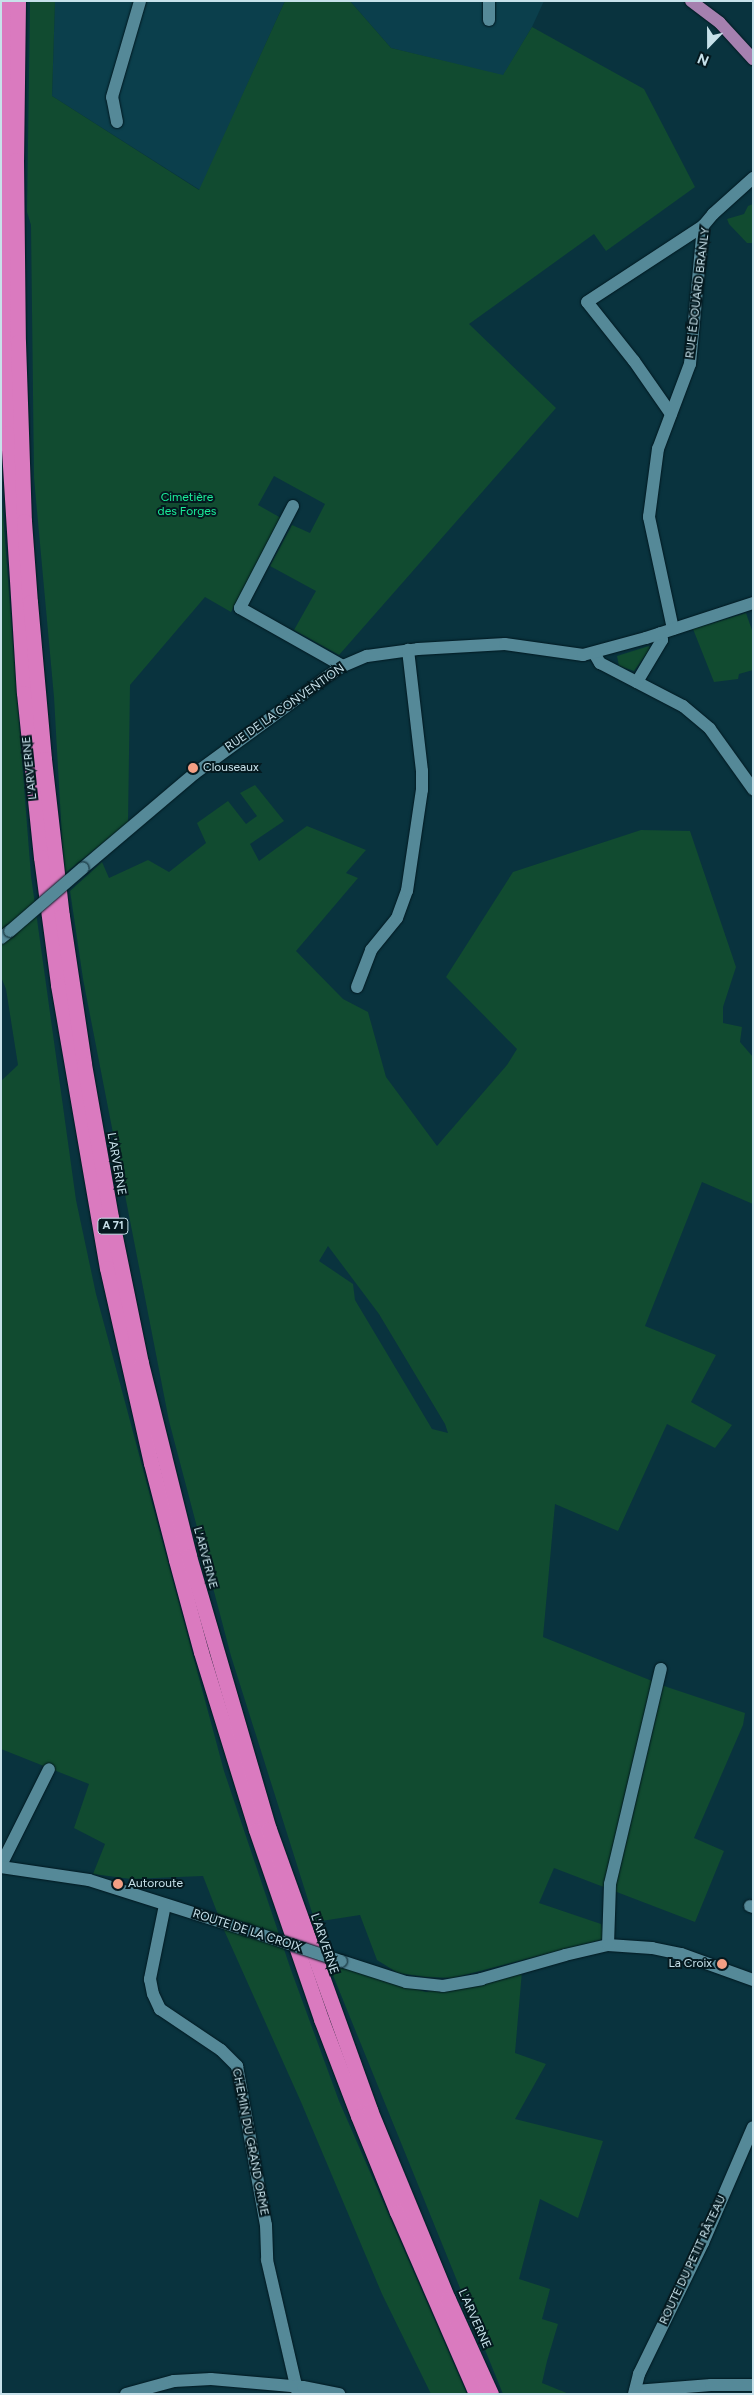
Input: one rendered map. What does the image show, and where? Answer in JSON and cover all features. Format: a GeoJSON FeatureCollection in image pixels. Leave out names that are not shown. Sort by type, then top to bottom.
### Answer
{"type":"FeatureCollection","features":[{"type":"Feature","properties":{"kind":"highway","name":"L'ARVERNE"},"geometry":{"type":"LineString","coordinates":[[6,1],[4,257],[8,433],[24,693],[41,857],[60,994],[107,1268],[151,1463],[176,1560],[201,1652],[256,1830],[321,2019],[358,2116],[397,2212],[476,2394]]}},
{"type":"Feature","properties":{"kind":"highway","name":"L'ARVERNE"},"geometry":{"type":"LineString","coordinates":[[18,1],[16,160],[18,342],[30,602],[55,862],[84,1064],[111,1217],[142,1363],[188,1556],[232,1711],[269,1830],[333,2014],[370,2110],[437,2274],[491,2394]]}},
{"type":"Feature","properties":{"kind":"main road"},"geometry":{"type":"LineString","coordinates":[[692,1],[714,17],[753,59]]}},
{"type":"Feature","properties":{"kind":"street"},"geometry":{"type":"LineString","coordinates":[[117,122],[112,98],[140,1]]}},
{"type":"Feature","properties":{"kind":"street"},"geometry":{"type":"LineString","coordinates":[[489,1],[489,20]]}},
{"type":"Feature","properties":{"kind":"street","name":"RUE ÉDOUARD BRANLY"},"geometry":{"type":"LineString","coordinates":[[666,631],[650,517],[658,450],[690,364],[704,226],[713,214],[753,178]]}},
{"type":"Feature","properties":{"kind":"street"},"geometry":{"type":"LineString","coordinates":[[671,414],[634,361],[587,302],[704,226]]}},
{"type":"Feature","properties":{"kind":"street"},"geometry":{"type":"LineString","coordinates":[[293,506],[240,608],[343,666]]}},
{"type":"Feature","properties":{"kind":"street","name":"RUE DE LA CONVENTION"},"geometry":{"type":"LineString","coordinates":[[6,935],[194,774],[343,666],[367,656],[408,650],[505,644],[529,646],[578,655],[594,653],[753,603]]}},
{"type":"Feature","properties":{"kind":"street"},"geometry":{"type":"LineString","coordinates":[[637,682],[666,631]]}},
{"type":"Feature","properties":{"kind":"street"},"geometry":{"type":"LineString","coordinates":[[357,987],[371,950],[397,918],[407,892],[421,800],[422,771],[408,650]]}},
{"type":"Feature","properties":{"kind":"street"},"geometry":{"type":"LineString","coordinates":[[594,653],[600,664],[684,706],[710,730],[753,789]]}},
{"type":"Feature","properties":{"kind":"street"},"geometry":{"type":"LineString","coordinates":[[608,1945],[610,1884],[660,1669]]}},
{"type":"Feature","properties":{"kind":"street"},"geometry":{"type":"LineString","coordinates":[[1,1866],[49,1769]]}},
{"type":"Feature","properties":{"kind":"street","name":"ROUTE DE LA CROIX"},"geometry":{"type":"LineString","coordinates":[[1,1866],[89,1880],[406,1982],[443,1986],[608,1945],[652,1948],[681,1954],[753,1980]]}},
{"type":"Feature","properties":{"kind":"street","name":"CHEMIN DU GRAND ORME"},"geometry":{"type":"LineString","coordinates":[[165,1905],[150,1979],[153,1994],[160,2009],[221,2050],[237,2066],[266,2224],[267,2260],[298,2391]]}},
{"type":"Feature","properties":{"kind":"street","name":"ROUTE DU PETIT RÂTEAU"},"geometry":{"type":"LineString","coordinates":[[634,2392],[639,2374],[703,2243],[753,2127]]}},
{"type":"Feature","properties":{"kind":"street"},"geometry":{"type":"LineString","coordinates":[[126,2394],[174,2381],[210,2379],[271,2389],[339,2394]]}},
{"type":"Feature","properties":{"kind":"street"},"geometry":{"type":"LineString","coordinates":[[634,2392],[713,2389],[753,2385]]}},
{"type":"Feature","properties":{"kind":"shaded area"},"geometry":{"type":"Polygon","coordinates":[[[55,1],[285,1],[200,190],[52,96],[55,1]]]}},
{"type":"Feature","properties":{"kind":"shaded area"},"geometry":{"type":"Polygon","coordinates":[[[350,1],[544,1],[532,27],[503,76],[391,48],[350,1]]]}},
{"type":"Feature","properties":{"kind":"green space","name":"Cimetière des Forges"},"geometry":{"type":"Polygon","coordinates":[[[30,1],[55,1],[52,96],[199,190],[285,1],[350,1],[391,48],[503,75],[532,27],[644,89],[695,187],[606,251],[594,234],[469,324],[556,408],[339,655],[294,630],[316,591],[270,566],[292,525],[310,533],[325,504],[274,476],[258,505],[281,518],[231,612],[205,597],[130,685],[128,823],[64,874],[54,697],[34,478],[31,225],[27,212],[30,1]]]}},
{"type":"Feature","properties":{"kind":"green space"},"geometry":{"type":"Polygon","coordinates":[[[753,204],[753,243],[747,243],[729,224],[727,219],[744,214],[748,206],[753,204]]]}},
{"type":"Feature","properties":{"kind":"green space"},"geometry":{"type":"Polygon","coordinates":[[[1,488],[31,876],[76,1200],[96,1294],[224,1771],[291,1970],[339,2101],[467,2394],[431,2394],[382,2294],[301,2102],[224,1930],[203,1876],[131,1879],[93,1874],[105,1844],[74,1828],[89,1784],[1,1749],[1,1081],[18,1065],[6,989],[1,977],[1,488]]]}},
{"type":"Feature","properties":{"kind":"green space"},"geometry":{"type":"Polygon","coordinates":[[[746,613],[753,633],[753,670],[739,674],[738,679],[714,682],[693,629],[746,613]]]}},
{"type":"Feature","properties":{"kind":"green space"},"geometry":{"type":"Polygon","coordinates":[[[649,646],[650,649],[634,671],[619,666],[617,656],[649,646]]]}},
{"type":"Feature","properties":{"kind":"green space"},"geometry":{"type":"Polygon","coordinates":[[[255,785],[284,821],[250,844],[259,861],[307,826],[366,850],[346,873],[358,878],[296,951],[343,999],[368,1012],[386,1077],[437,1146],[507,1065],[517,1049],[446,977],[513,872],[641,830],[690,831],[736,967],[723,1007],[723,1023],[742,1027],[740,1042],[753,1057],[753,1204],[702,1182],[645,1326],[716,1355],[691,1402],[732,1425],[715,1448],[667,1424],[618,1531],[555,1504],[543,1637],[667,1687],[745,1713],[743,1725],[694,1838],[724,1851],[695,1922],[554,1868],[539,1903],[601,1924],[604,1939],[453,1978],[425,1977],[398,1973],[377,1960],[360,1915],[315,1922],[231,1656],[169,1421],[83,979],[70,891],[102,862],[109,878],[148,860],[169,872],[206,843],[197,823],[228,801],[246,824],[257,816],[240,793],[255,785]],[[328,1246],[319,1261],[353,1284],[355,1300],[432,1429],[448,1433],[445,1424],[379,1314],[328,1246]]]}},
{"type":"Feature","properties":{"kind":"green space"},"geometry":{"type":"Polygon","coordinates":[[[328,1963],[426,1992],[522,1971],[515,2053],[546,2064],[515,2119],[603,2141],[578,2218],[540,2199],[519,2279],[550,2289],[542,2319],[558,2324],[542,2383],[569,2394],[503,2394],[328,1963]]]}},
{"type":"Feature","properties":{"kind":"place","name":"Clouseaux"},"geometry":{"type":"Point","coordinates":[193,768]}},
{"type":"Feature","properties":{"kind":"place","name":"Autoroute"},"geometry":{"type":"Point","coordinates":[118,1884]}},
{"type":"Feature","properties":{"kind":"place","name":"La Croix"},"geometry":{"type":"Point","coordinates":[722,1964]}}]}
